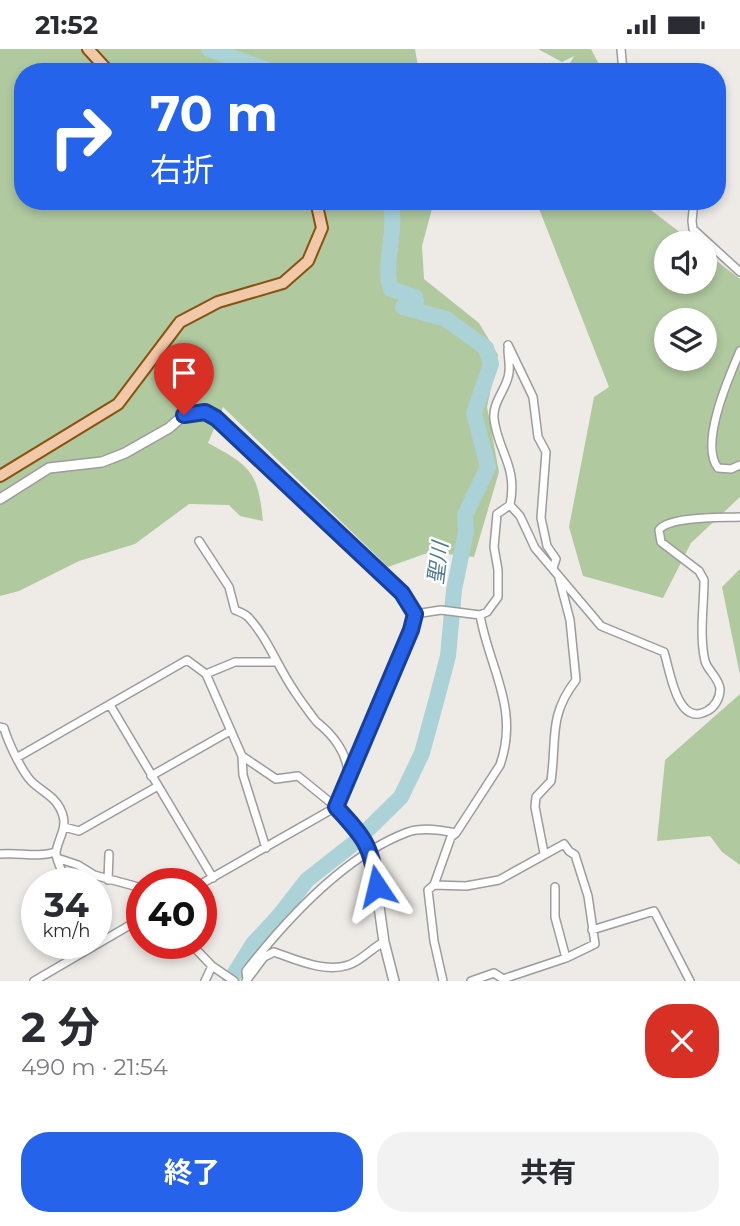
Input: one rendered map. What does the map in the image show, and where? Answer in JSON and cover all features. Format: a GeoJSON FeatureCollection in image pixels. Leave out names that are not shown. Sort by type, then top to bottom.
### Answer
{"type":"FeatureCollection","features":[{"type":"Feature","properties":{"kind":"main road"},"geometry":{"type":"LineString","coordinates":[[88,49],[101,63]]}},
{"type":"Feature","properties":{"kind":"main road"},"geometry":{"type":"LineString","coordinates":[[0,476],[118,404],[180,322],[218,302],[283,283],[308,261],[322,228],[318,210]]}},
{"type":"Feature","properties":{"kind":"street"},"geometry":{"type":"LineString","coordinates":[[693,210],[694,229],[740,272]]}},
{"type":"Feature","properties":{"kind":"street"},"geometry":{"type":"LineString","coordinates":[[415,614],[440,610],[480,615],[486,612],[498,597],[494,534],[497,514],[510,505],[513,493],[510,466],[494,418],[497,400],[509,373],[508,345],[533,397],[538,437],[546,452],[541,518],[547,546],[555,559],[570,620],[576,680],[562,698],[555,717],[551,781],[536,797],[535,807],[544,853]]}},
{"type":"Feature","properties":{"kind":"street"},"geometry":{"type":"LineString","coordinates":[[740,351],[718,412],[712,433],[711,451],[718,468],[730,469],[740,465]]}},
{"type":"Feature","properties":{"kind":"street"},"geometry":{"type":"LineString","coordinates":[[0,499],[49,468],[102,462],[154,438],[184,415],[205,412],[216,418],[402,593],[415,614]]}},
{"type":"Feature","properties":{"kind":"street"},"geometry":{"type":"LineString","coordinates":[[510,505],[520,516],[536,548],[601,627],[664,652],[677,699],[685,710],[697,715],[713,708],[720,692],[719,683],[706,664],[703,641],[704,580],[699,571],[661,542],[659,530],[664,524],[676,521],[740,517]]}},
{"type":"Feature","properties":{"kind":"street"},"geometry":{"type":"LineString","coordinates":[[199,541],[229,587],[235,610],[247,615],[274,652],[276,662],[317,723],[326,727],[347,762],[348,773]]}},
{"type":"Feature","properties":{"kind":"street"},"geometry":{"type":"LineString","coordinates":[[217,876],[336,807],[348,773],[394,671],[415,614]]}},
{"type":"Feature","properties":{"kind":"street"},"geometry":{"type":"LineString","coordinates":[[443,981],[428,890],[433,885],[451,837],[500,765],[507,731],[504,692],[484,636],[480,615]]}},
{"type":"Feature","properties":{"kind":"street"},"geometry":{"type":"LineString","coordinates":[[18,757],[187,660],[206,674],[242,755],[243,775],[266,848]]}},
{"type":"Feature","properties":{"kind":"street"},"geometry":{"type":"LineString","coordinates":[[206,674],[236,661],[276,662]]}},
{"type":"Feature","properties":{"kind":"street"},"geometry":{"type":"LineString","coordinates":[[110,705],[207,868]]}},
{"type":"Feature","properties":{"kind":"street"},"geometry":{"type":"LineString","coordinates":[[0,727],[4,728],[11,750],[18,757],[30,781],[55,800],[64,817],[56,855],[61,868]]}},
{"type":"Feature","properties":{"kind":"street"},"geometry":{"type":"LineString","coordinates":[[151,776],[230,731]]}},
{"type":"Feature","properties":{"kind":"street"},"geometry":{"type":"LineString","coordinates":[[242,755],[276,779],[298,776],[336,807],[369,847],[384,942],[394,981]]}},
{"type":"Feature","properties":{"kind":"street"},"geometry":{"type":"LineString","coordinates":[[64,827],[79,831],[158,786]]}},
{"type":"Feature","properties":{"kind":"street"},"geometry":{"type":"LineString","coordinates":[[246,980],[246,971],[260,953],[327,884],[369,847],[411,831],[435,829],[456,833]]}},
{"type":"Feature","properties":{"kind":"street"},"geometry":{"type":"LineString","coordinates":[[433,885],[466,886],[499,880],[544,853],[565,844],[575,855],[588,897],[595,944],[566,958],[503,979],[494,973],[471,981]]}},
{"type":"Feature","properties":{"kind":"street"},"geometry":{"type":"LineString","coordinates":[[0,854],[20,852],[33,857],[56,855],[83,868]]}},
{"type":"Feature","properties":{"kind":"street"},"geometry":{"type":"LineString","coordinates":[[108,854],[108,868]]}},
{"type":"Feature","properties":{"kind":"street"},"geometry":{"type":"LineString","coordinates":[[555,887],[555,918],[566,958]]}},
{"type":"Feature","properties":{"kind":"street"},"geometry":{"type":"LineString","coordinates":[[592,930],[654,911],[690,981]]}},
{"type":"Feature","properties":{"kind":"street"},"geometry":{"type":"LineString","coordinates":[[246,980],[264,957],[274,952],[305,963],[336,968],[350,964],[384,942]]}},
{"type":"Feature","properties":{"kind":"street"},"geometry":{"type":"LineString","coordinates":[[34,981],[69,959]]}},
{"type":"Feature","properties":{"kind":"street"},"geometry":{"type":"LineString","coordinates":[[205,959],[234,981]]}},
{"type":"Feature","properties":{"kind":"street"},"geometry":{"type":"LineString","coordinates":[[205,981],[212,967]]}},
{"type":"Feature","properties":{"kind":"green space"},"geometry":{"type":"Polygon","coordinates":[[[0,49],[415,49],[417,63],[14,63],[14,210],[432,210],[422,246],[424,279],[479,323],[498,355],[487,407],[499,472],[474,557],[430,552],[388,567],[223,407],[208,443],[234,458],[250,472],[258,491],[263,521],[240,516],[229,505],[189,504],[135,544],[79,561],[19,591],[0,596],[0,49]]]}},
{"type":"Feature","properties":{"kind":"green space"},"geometry":{"type":"Polygon","coordinates":[[[538,49],[591,49],[598,63],[570,63],[574,56],[562,62],[538,49]]]}},
{"type":"Feature","properties":{"kind":"green space"},"geometry":{"type":"Polygon","coordinates":[[[540,210],[651,210],[678,231],[654,231],[654,294],[717,294],[717,261],[740,279],[740,497],[691,543],[663,598],[583,576],[569,527],[594,397],[609,387],[540,210]]]}},
{"type":"Feature","properties":{"kind":"green space"},"geometry":{"type":"Polygon","coordinates":[[[740,569],[740,675],[722,587],[740,569]]]}},
{"type":"Feature","properties":{"kind":"green space"},"geometry":{"type":"Polygon","coordinates":[[[740,694],[740,865],[722,852],[710,836],[657,841],[665,760],[740,694]]]}},
{"type":"Feature","properties":{"kind":"waterway","name":"聖川"},"geometry":{"type":"LineString","coordinates":[[209,49],[248,63]]}},
{"type":"Feature","properties":{"kind":"waterway","name":"聖川"},"geometry":{"type":"LineString","coordinates":[[230,981],[253,944],[307,880],[354,843],[401,797],[422,753],[448,656],[454,590],[466,532],[465,515],[488,467],[474,413],[491,364],[486,348],[446,319],[403,307],[416,301],[415,297],[391,289],[388,270],[392,210]]}},
{"type":"Feature","properties":{"kind":"route"},"geometry":{"type":"LineString","coordinates":[[184,415],[205,412],[216,418],[402,593],[415,614],[411,630],[348,773],[336,807],[356,828],[371,850],[377,886]]}}]}
